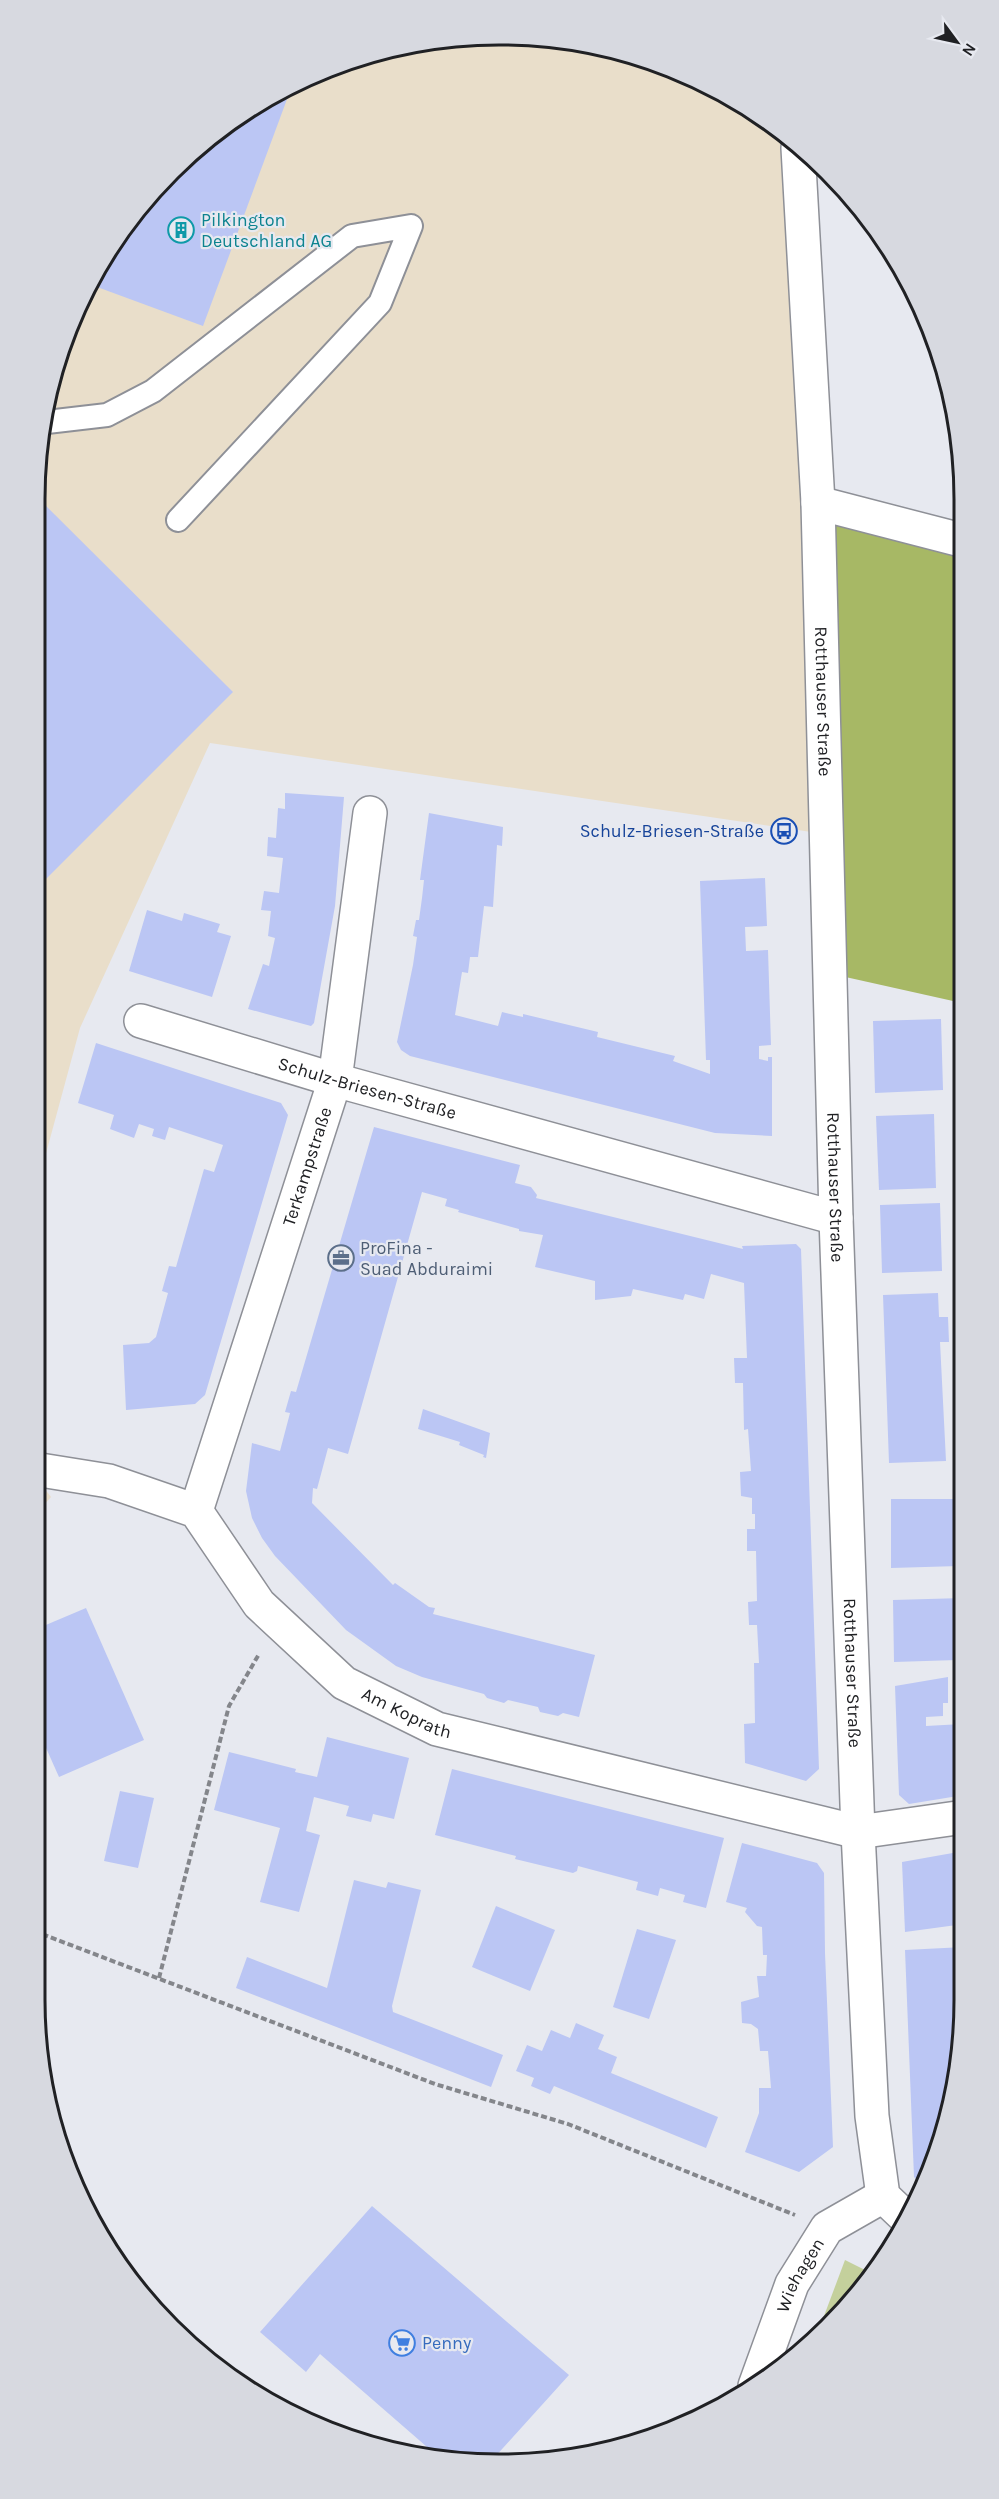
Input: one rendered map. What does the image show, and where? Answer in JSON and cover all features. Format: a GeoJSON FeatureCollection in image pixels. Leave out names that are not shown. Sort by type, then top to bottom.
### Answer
{"type":"FeatureCollection","features":[{"type":"Feature","properties":{"kind":"street","name":"Rotthauser Straße"},"geometry":{"type":"LineString","coordinates":[[799,158],[818,503],[836,1218],[858,1832],[872,2116],[893,2206]]}},
{"type":"Feature","properties":{"kind":"street"},"geometry":{"type":"LineString","coordinates":[[818,503],[954,538]]}},
{"type":"Feature","properties":{"kind":"street","name":"Terkampstraße"},"geometry":{"type":"LineString","coordinates":[[196,1511],[335,1080],[370,813]]}},
{"type":"Feature","properties":{"kind":"street","name":"Schulz-Briesen-Straße"},"geometry":{"type":"LineString","coordinates":[[141,1021],[335,1080],[836,1218]]}},
{"type":"Feature","properties":{"kind":"street"},"geometry":{"type":"LineString","coordinates":[[45,1471],[109,1481],[196,1511]]}},
{"type":"Feature","properties":{"kind":"street","name":"Am Koprath"},"geometry":{"type":"LineString","coordinates":[[196,1511],[259,1604],[344,1683],[437,1729],[858,1832]]}},
{"type":"Feature","properties":{"kind":"street"},"geometry":{"type":"LineString","coordinates":[[858,1832],[954,1818]]}},
{"type":"Feature","properties":{"kind":"street","name":"Wiehagen"},"geometry":{"type":"LineString","coordinates":[[760,2371],[792,2284],[827,2228],[893,2206]]}},
{"type":"Feature","properties":{"kind":"lane"},"geometry":{"type":"LineString","coordinates":[[52,421],[107,415],[153,391],[352,236],[411,226],[381,303],[178,520]]}},
{"type":"Feature","properties":{"kind":"path"},"geometry":{"type":"LineString","coordinates":[[159,1978],[229,1706],[278,1622]]}},
{"type":"Feature","properties":{"kind":"path"},"geometry":{"type":"LineString","coordinates":[[45,1934],[435,2084],[568,2124],[827,2228]]}},
{"type":"Feature","properties":{"kind":"shaded area"},"geometry":{"type":"Polygon","coordinates":[[[470,46],[529,46],[617,60],[646,69],[701,92],[727,106],[776,139],[789,150],[818,833],[210,743],[80,1028],[45,1157],[45,500],[49,440],[60,382],[80,326],[106,272],[139,223],[178,178],[200,158],[223,139],[272,106],[298,92],[353,69],[382,60],[440,49],[470,46]]]}},
{"type":"Feature","properties":{"kind":"shaded area"},"geometry":{"type":"Polygon","coordinates":[[[45,1489],[51,1497],[45,1504],[45,1489]]]}},
{"type":"Feature","properties":{"kind":"green space"},"geometry":{"type":"Polygon","coordinates":[[[829,516],[954,548],[954,1001],[841,976],[829,516]]]}},
{"type":"Feature","properties":{"kind":"green space"},"geometry":{"type":"Polygon","coordinates":[[[845,2260],[864,2270],[841,2299],[823,2319],[845,2260]]]}},
{"type":"Feature","properties":{"kind":"building","name":"Pilkington Deutschland AG"},"geometry":{"type":"Polygon","coordinates":[[[288,98],[203,326],[98,287],[139,223],[178,178],[223,139],[288,98]]]}},
{"type":"Feature","properties":{"kind":"building"},"geometry":{"type":"Polygon","coordinates":[[[45,505],[233,692],[45,880],[45,505]]]}},
{"type":"Feature","properties":{"kind":"building"},"geometry":{"type":"Polygon","coordinates":[[[285,793],[344,797],[335,906],[314,1023],[311,1026],[248,1009],[263,964],[269,966],[275,938],[268,936],[271,911],[261,910],[264,891],[279,893],[283,858],[267,856],[268,837],[276,838],[278,808],[285,809],[285,793]]]}},
{"type":"Feature","properties":{"kind":"building"},"geometry":{"type":"Polygon","coordinates":[[[429,813],[503,827],[502,846],[497,845],[493,907],[484,906],[478,957],[470,957],[468,973],[462,972],[455,1015],[498,1026],[502,1012],[523,1017],[523,1014],[598,1032],[597,1037],[675,1056],[673,1061],[710,1074],[710,1060],[706,1060],[700,881],[765,878],[767,926],[745,927],[746,951],[768,950],[771,1045],[759,1046],[759,1059],[768,1061],[768,1057],[772,1057],[772,1136],[715,1133],[410,1056],[401,1050],[397,1042],[417,937],[413,936],[416,920],[419,920],[422,898],[424,880],[420,880],[429,813]]]}},
{"type":"Feature","properties":{"kind":"building"},"geometry":{"type":"Polygon","coordinates":[[[147,910],[182,921],[184,913],[220,924],[217,932],[231,936],[212,997],[129,971],[147,910]]]}},
{"type":"Feature","properties":{"kind":"building"},"geometry":{"type":"Polygon","coordinates":[[[941,1019],[943,1090],[875,1093],[873,1021],[941,1019]]]}},
{"type":"Feature","properties":{"kind":"building"},"geometry":{"type":"Polygon","coordinates":[[[96,1043],[281,1103],[288,1115],[205,1395],[195,1404],[126,1410],[123,1345],[149,1343],[156,1337],[168,1293],[162,1291],[169,1266],[176,1267],[204,1169],[214,1172],[223,1145],[169,1127],[165,1140],[152,1136],[154,1129],[139,1124],[134,1138],[110,1129],[114,1115],[78,1103],[96,1043]]]}},
{"type":"Feature","properties":{"kind":"building"},"geometry":{"type":"Polygon","coordinates":[[[934,1114],[936,1188],[879,1190],[876,1116],[934,1114]]]}},
{"type":"Feature","properties":{"kind":"building"},"geometry":{"type":"Polygon","coordinates":[[[374,1127],[520,1165],[515,1183],[531,1187],[537,1195],[536,1198],[743,1249],[742,1246],[796,1244],[801,1249],[819,1769],[806,1781],[745,1763],[744,1724],[755,1723],[754,1663],[759,1663],[757,1625],[749,1625],[748,1602],[757,1601],[756,1551],[747,1551],[747,1529],[755,1529],[755,1514],[752,1514],[752,1498],[741,1496],[740,1472],[751,1471],[748,1429],[744,1430],[743,1383],[735,1383],[734,1358],[747,1358],[744,1283],[711,1274],[704,1299],[685,1294],[683,1300],[633,1289],[631,1296],[595,1300],[595,1281],[535,1267],[543,1235],[519,1231],[519,1229],[458,1212],[459,1210],[445,1206],[447,1199],[422,1192],[348,1454],[328,1448],[317,1489],[313,1488],[312,1503],[393,1585],[395,1583],[429,1607],[435,1608],[433,1614],[595,1655],[579,1717],[563,1713],[558,1716],[540,1712],[538,1707],[508,1700],[504,1703],[487,1698],[484,1694],[422,1677],[396,1666],[346,1630],[275,1556],[262,1538],[252,1518],[246,1491],[252,1443],[280,1451],[290,1413],[285,1412],[291,1391],[296,1392],[374,1127]]]}},
{"type":"Feature","properties":{"kind":"building"},"geometry":{"type":"Polygon","coordinates":[[[940,1203],[942,1271],[882,1273],[880,1205],[940,1203]]]}},
{"type":"Feature","properties":{"kind":"building"},"geometry":{"type":"Polygon","coordinates":[[[938,1293],[939,1317],[948,1317],[949,1342],[940,1342],[946,1461],[889,1463],[883,1295],[938,1293]]]}},
{"type":"Feature","properties":{"kind":"building"},"geometry":{"type":"Polygon","coordinates":[[[423,1409],[490,1433],[486,1458],[483,1457],[484,1455],[459,1445],[460,1442],[418,1429],[423,1409]]]}},
{"type":"Feature","properties":{"kind":"building"},"geometry":{"type":"Polygon","coordinates":[[[891,1499],[954,1499],[954,1566],[891,1568],[891,1499]]]}},
{"type":"Feature","properties":{"kind":"building"},"geometry":{"type":"Polygon","coordinates":[[[954,1598],[954,1660],[894,1662],[893,1600],[954,1598]]]}},
{"type":"Feature","properties":{"kind":"building"},"geometry":{"type":"Polygon","coordinates":[[[86,1608],[144,1740],[59,1777],[45,1746],[45,1625],[86,1608]]]}},
{"type":"Feature","properties":{"kind":"building"},"geometry":{"type":"Polygon","coordinates":[[[948,1677],[948,1703],[943,1703],[943,1716],[926,1717],[926,1726],[954,1724],[954,1797],[909,1804],[899,1795],[895,1686],[948,1677]]]}},
{"type":"Feature","properties":{"kind":"building"},"geometry":{"type":"Polygon","coordinates":[[[327,1737],[409,1758],[394,1819],[373,1814],[371,1822],[346,1816],[349,1806],[314,1797],[306,1831],[320,1835],[299,1912],[260,1902],[280,1828],[214,1810],[229,1752],[296,1769],[295,1772],[317,1777],[327,1737]]]}},
{"type":"Feature","properties":{"kind":"building"},"geometry":{"type":"Polygon","coordinates":[[[452,1769],[724,1838],[706,1908],[683,1902],[685,1895],[660,1888],[658,1896],[636,1890],[638,1882],[578,1866],[577,1871],[573,1873],[515,1859],[516,1856],[435,1835],[452,1769]]]}},
{"type":"Feature","properties":{"kind":"building"},"geometry":{"type":"Polygon","coordinates":[[[120,1791],[154,1798],[138,1868],[104,1861],[120,1791]]]}},
{"type":"Feature","properties":{"kind":"building"},"geometry":{"type":"Polygon","coordinates":[[[742,1843],[817,1863],[824,1873],[833,2147],[799,2172],[745,2152],[759,2113],[759,2088],[771,2088],[768,2051],[760,2051],[758,2029],[751,2024],[742,2023],[741,2002],[759,1997],[757,1976],[766,1976],[767,1955],[763,1955],[762,1927],[757,1926],[745,1912],[747,1908],[726,1902],[742,1843]]]}},
{"type":"Feature","properties":{"kind":"building"},"geometry":{"type":"Polygon","coordinates":[[[954,1853],[954,1925],[905,1932],[902,1862],[954,1853]]]}},
{"type":"Feature","properties":{"kind":"building"},"geometry":{"type":"Polygon","coordinates":[[[354,1880],[386,1888],[388,1882],[421,1890],[392,2006],[393,2012],[503,2055],[491,2087],[236,1988],[247,1957],[327,1988],[354,1880]]]}},
{"type":"Feature","properties":{"kind":"building"},"geometry":{"type":"Polygon","coordinates":[[[496,1906],[555,1930],[530,1991],[472,1967],[496,1906]]]}},
{"type":"Feature","properties":{"kind":"building"},"geometry":{"type":"Polygon","coordinates":[[[637,1929],[676,1940],[649,2019],[613,2007],[637,1929]]]}},
{"type":"Feature","properties":{"kind":"building"},"geometry":{"type":"Polygon","coordinates":[[[954,1948],[953,2029],[950,2059],[939,2117],[916,2179],[914,2177],[905,1950],[954,1948]]]}},
{"type":"Feature","properties":{"kind":"building"},"geometry":{"type":"Polygon","coordinates":[[[576,2023],[604,2035],[598,2049],[617,2057],[611,2073],[718,2117],[706,2148],[554,2086],[550,2094],[531,2086],[534,2078],[516,2071],[527,2045],[542,2051],[551,2030],[570,2038],[576,2023]]]}},
{"type":"Feature","properties":{"kind":"building","name":"Penny"},"geometry":{"type":"Polygon","coordinates":[[[372,2206],[569,2375],[498,2454],[440,2450],[428,2448],[320,2354],[306,2372],[260,2332],[372,2206]]]}},
{"type":"Feature","properties":{"kind":"place","name":"Pilkington Deutschland AG"},"geometry":{"type":"Point","coordinates":[181,230]}},
{"type":"Feature","properties":{"kind":"place","name":"Schulz-Briesen-Straße"},"geometry":{"type":"Point","coordinates":[784,831]}},
{"type":"Feature","properties":{"kind":"place","name":"ProFina - Suad Abduraimi"},"geometry":{"type":"Point","coordinates":[341,1258]}},
{"type":"Feature","properties":{"kind":"place","name":"Penny"},"geometry":{"type":"Point","coordinates":[402,2343]}}]}
